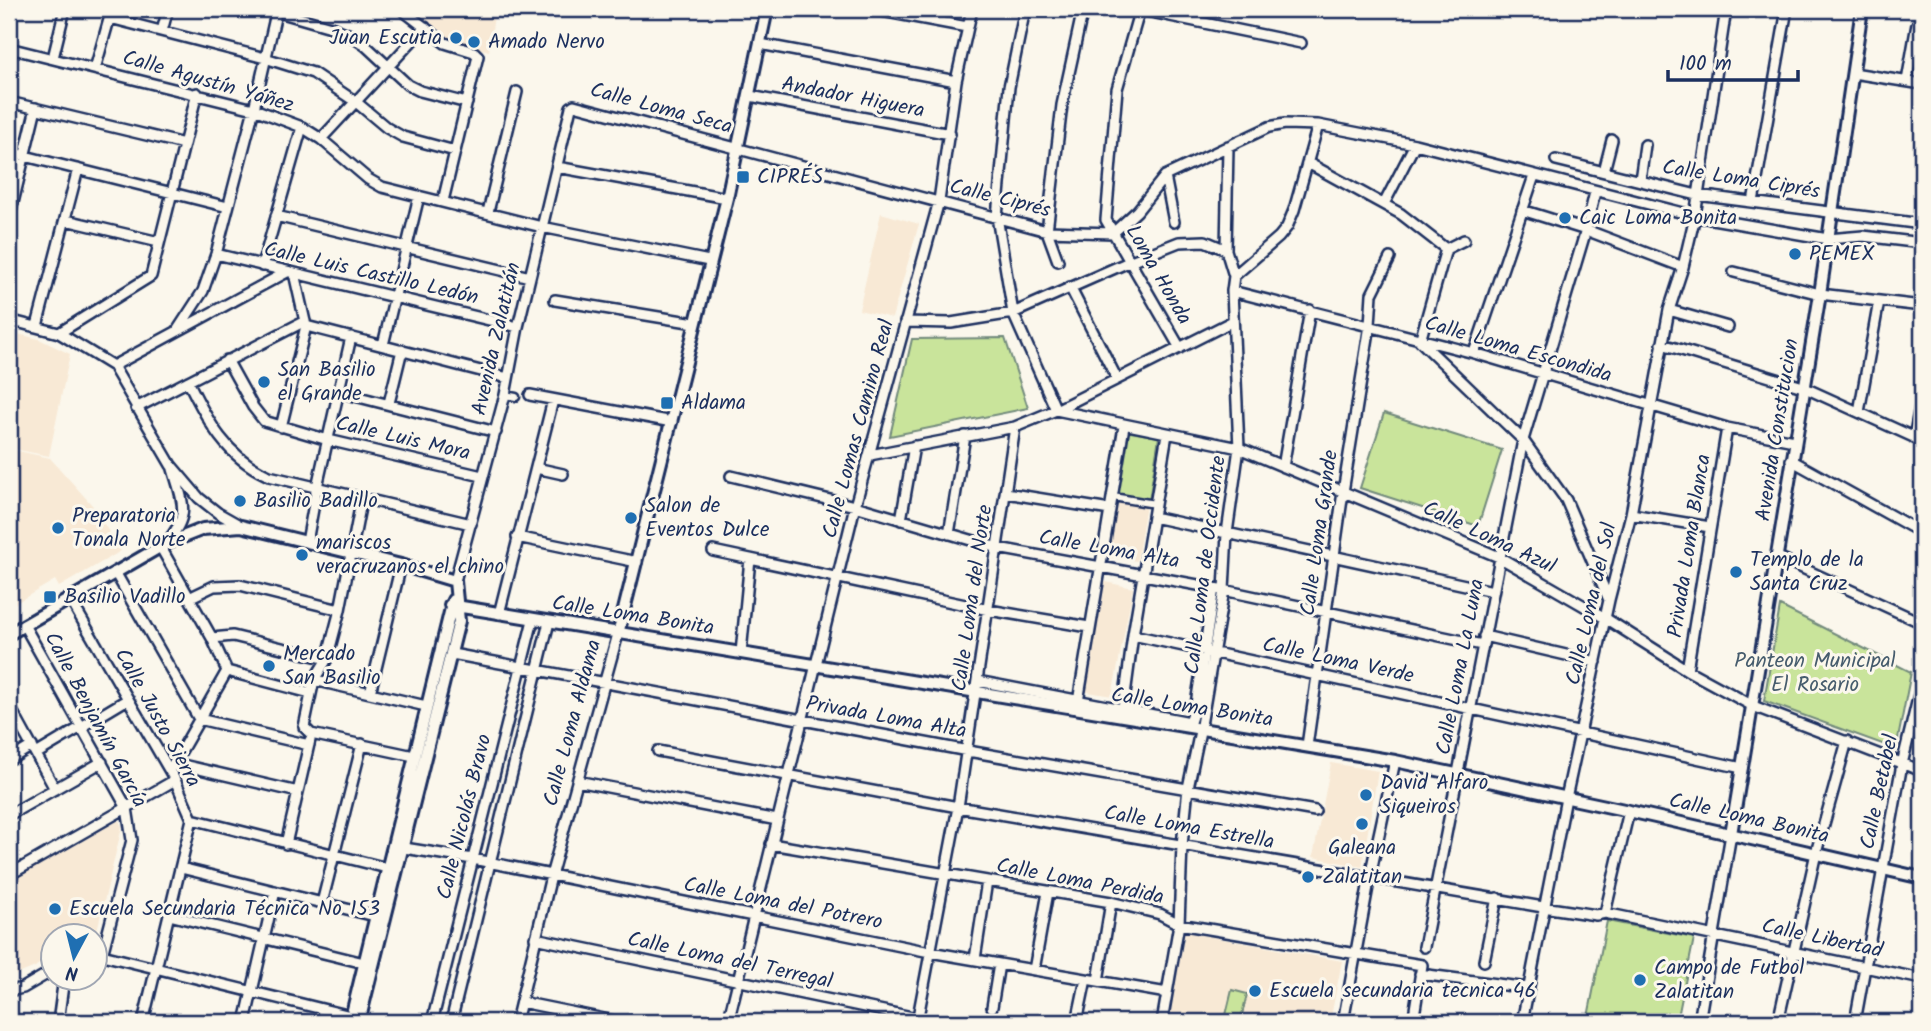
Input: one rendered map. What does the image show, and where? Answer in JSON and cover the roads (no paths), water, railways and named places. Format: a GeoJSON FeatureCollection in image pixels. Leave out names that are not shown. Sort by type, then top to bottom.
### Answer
{"type":"FeatureCollection","features":[{"type":"Feature","properties":{"kind":"street"},"geometry":{"type":"LineString","coordinates":[[53,58],[65,9]]}},
{"type":"Feature","properties":{"kind":"street"},"geometry":{"type":"LineString","coordinates":[[162,31],[168,9]]}},
{"type":"Feature","properties":{"kind":"street"},"geometry":{"type":"LineString","coordinates":[[177,331],[203,291],[216,254],[254,109],[274,9],[350,35],[408,85],[419,91],[467,103]]}},
{"type":"Feature","properties":{"kind":"street"},"geometry":{"type":"LineString","coordinates":[[401,9],[450,45],[477,53],[443,201]]}},
{"type":"Feature","properties":{"kind":"street","name":"Calle Loma Aldama"},"geometry":{"type":"LineString","coordinates":[[516,1022],[551,876],[637,562],[739,148],[767,9]]}},
{"type":"Feature","properties":{"kind":"street"},"geometry":{"type":"LineString","coordinates":[[871,9],[967,27]]}},
{"type":"Feature","properties":{"kind":"street","name":"Calle Lomas Camino Real"},"geometry":{"type":"LineString","coordinates":[[728,1022],[855,506],[939,201],[956,81],[972,9]]}},
{"type":"Feature","properties":{"kind":"street"},"geometry":{"type":"LineString","coordinates":[[1026,9],[1009,87],[997,217],[1013,313],[1056,410]]}},
{"type":"Feature","properties":{"kind":"street"},"geometry":{"type":"LineString","coordinates":[[1058,261],[1047,231],[1062,105],[1083,9]]}},
{"type":"Feature","properties":{"kind":"street"},"geometry":{"type":"LineString","coordinates":[[1138,9],[1301,43]]}},
{"type":"Feature","properties":{"kind":"street","name":"Loma Honda"},"geometry":{"type":"LineString","coordinates":[[1138,9],[1117,89],[1106,220],[1180,348]]}},
{"type":"Feature","properties":{"kind":"street"},"geometry":{"type":"LineString","coordinates":[[1189,19],[1192,9]]}},
{"type":"Feature","properties":{"kind":"street","name":"Calle Loma del Sol"},"geometry":{"type":"LineString","coordinates":[[1522,1022],[1566,798],[1609,600],[1631,514],[1669,310],[1695,216],[1726,9]]}},
{"type":"Feature","properties":{"kind":"street"},"geometry":{"type":"LineString","coordinates":[[1753,202],[1787,9]]}},
{"type":"Feature","properties":{"kind":"street","name":"Avenida Constitucion"},"geometry":{"type":"LineString","coordinates":[[1699,1022],[1820,294],[1862,9]]}},
{"type":"Feature","properties":{"kind":"street"},"geometry":{"type":"LineString","coordinates":[[95,69],[111,13],[162,31],[313,73],[403,137],[455,151]]}},
{"type":"Feature","properties":{"kind":"street"},"geometry":{"type":"LineString","coordinates":[[1907,81],[1917,24]]}},
{"type":"Feature","properties":{"kind":"street"},"geometry":{"type":"LineString","coordinates":[[321,139],[425,27]]}},
{"type":"Feature","properties":{"kind":"street"},"geometry":{"type":"LineString","coordinates":[[760,44],[956,81]]}},
{"type":"Feature","properties":{"kind":"street","name":"Calle Agustín Yáñez"},"geometry":{"type":"LineString","coordinates":[[9,48],[254,109],[302,127],[382,187],[542,227],[709,261]]}},
{"type":"Feature","properties":{"kind":"street"},"geometry":{"type":"LineString","coordinates":[[1853,73],[1922,84]]}},
{"type":"Feature","properties":{"kind":"street"},"geometry":{"type":"LineString","coordinates":[[488,212],[517,92]]}},
{"type":"Feature","properties":{"kind":"street"},"geometry":{"type":"LineString","coordinates":[[59,334],[146,281],[153,272],[197,93]]}},
{"type":"Feature","properties":{"kind":"street","name":"Andador Higuera"},"geometry":{"type":"LineString","coordinates":[[750,96],[950,134]]}},
{"type":"Feature","properties":{"kind":"street"},"geometry":{"type":"LineString","coordinates":[[9,102],[184,144]]}},
{"type":"Feature","properties":{"kind":"street","name":"Calle Loma Seca"},"geometry":{"type":"LineString","coordinates":[[574,104],[739,148]]}},
{"type":"Feature","properties":{"kind":"street","name":"Avenida Zalatitán"},"geometry":{"type":"LineString","coordinates":[[455,582],[496,432],[518,327],[571,107],[574,104]]}},
{"type":"Feature","properties":{"kind":"street"},"geometry":{"type":"LineString","coordinates":[[9,219],[36,108]]}},
{"type":"Feature","properties":{"kind":"street"},"geometry":{"type":"LineString","coordinates":[[1113,233],[1137,211],[1164,176],[1269,127],[1285,124],[1318,125],[1415,144],[1695,216],[1828,239],[1863,236],[1922,243]]}},
{"type":"Feature","properties":{"kind":"street"},"geometry":{"type":"LineString","coordinates":[[1234,276],[1287,227],[1318,125]]}},
{"type":"Feature","properties":{"kind":"street"},"geometry":{"type":"LineString","coordinates":[[262,266],[302,127]]}},
{"type":"Feature","properties":{"kind":"street"},"geometry":{"type":"LineString","coordinates":[[1604,171],[1612,140]]}},
{"type":"Feature","properties":{"kind":"street"},"geometry":{"type":"LineString","coordinates":[[1384,204],[1415,144]]}},
{"type":"Feature","properties":{"kind":"street"},"geometry":{"type":"LineString","coordinates":[[1640,180],[1645,145]]}},
{"type":"Feature","properties":{"kind":"street","name":"Calle Loma de Occidente"},"geometry":{"type":"LineString","coordinates":[[1162,1022],[1179,924],[1182,845],[1188,788],[1214,652],[1219,589],[1239,448],[1232,292],[1234,276],[1226,250],[1228,146]]}},
{"type":"Feature","properties":{"kind":"street","name":"Calle Ciprés"},"geometry":{"type":"LineString","coordinates":[[739,148],[1047,231],[1113,233]]}},
{"type":"Feature","properties":{"kind":"street"},"geometry":{"type":"LineString","coordinates":[[9,152],[228,206]]}},
{"type":"Feature","properties":{"kind":"street","name":"Calle Loma Ciprés"},"geometry":{"type":"LineString","coordinates":[[1556,160],[1697,195],[1922,224]]}},
{"type":"Feature","properties":{"kind":"street"},"geometry":{"type":"LineString","coordinates":[[1308,163],[1401,214],[1446,249]]}},
{"type":"Feature","properties":{"kind":"street"},"geometry":{"type":"LineString","coordinates":[[557,167],[727,198]]}},
{"type":"Feature","properties":{"kind":"street"},"geometry":{"type":"LineString","coordinates":[[37,326],[78,169]]}},
{"type":"Feature","properties":{"kind":"street"},"geometry":{"type":"LineString","coordinates":[[1164,176],[1174,222]]}},
{"type":"Feature","properties":{"kind":"street"},"geometry":{"type":"LineString","coordinates":[[1474,353],[1534,176]]}},
{"type":"Feature","properties":{"kind":"street","name":"Calle Loma La Luna"},"geometry":{"type":"LineString","coordinates":[[1424,947],[1523,440],[1595,192]]}},
{"type":"Feature","properties":{"kind":"street"},"geometry":{"type":"LineString","coordinates":[[383,345],[419,196]]}},
{"type":"Feature","properties":{"kind":"street"},"geometry":{"type":"LineString","coordinates":[[1522,210],[1586,230],[1683,267]]}},
{"type":"Feature","properties":{"kind":"street"},"geometry":{"type":"LineString","coordinates":[[276,216],[530,277]]}},
{"type":"Feature","properties":{"kind":"street"},"geometry":{"type":"LineString","coordinates":[[66,220],[159,242]]}},
{"type":"Feature","properties":{"kind":"street"},"geometry":{"type":"LineString","coordinates":[[1464,240],[1446,249],[1420,341],[1523,440],[1566,500],[1609,600]]}},
{"type":"Feature","properties":{"kind":"street"},"geometry":{"type":"LineString","coordinates":[[905,322],[951,323],[1013,313],[1179,242],[1205,241],[1226,250]]}},
{"type":"Feature","properties":{"kind":"street","name":"Calle Luis Castillo Ledón"},"geometry":{"type":"LineString","coordinates":[[216,254],[518,327]]}},
{"type":"Feature","properties":{"kind":"street","name":"Calle Loma Grande"},"geometry":{"type":"LineString","coordinates":[[1307,746],[1370,325],[1372,294],[1390,258]]}},
{"type":"Feature","properties":{"kind":"street"},"geometry":{"type":"LineString","coordinates":[[113,366],[290,272],[305,323],[281,427]]}},
{"type":"Feature","properties":{"kind":"street"},"geometry":{"type":"LineString","coordinates":[[1734,272],[1820,294],[1922,306]]}},
{"type":"Feature","properties":{"kind":"street"},"geometry":{"type":"LineString","coordinates":[[1070,287],[1117,379]]}},
{"type":"Feature","properties":{"kind":"street","name":"Calle Loma Escondida"},"geometry":{"type":"LineString","coordinates":[[1232,292],[1474,353],[1727,428],[1794,441]]}},
{"type":"Feature","properties":{"kind":"street"},"geometry":{"type":"LineString","coordinates":[[555,300],[695,323]]}},
{"type":"Feature","properties":{"kind":"street"},"geometry":{"type":"LineString","coordinates":[[1858,412],[1879,301]]}},
{"type":"Feature","properties":{"kind":"street"},"geometry":{"type":"LineString","coordinates":[[1283,467],[1310,310]]}},
{"type":"Feature","properties":{"kind":"street"},"geometry":{"type":"LineString","coordinates":[[1669,310],[1728,327]]}},
{"type":"Feature","properties":{"kind":"street"},"geometry":{"type":"LineString","coordinates":[[9,320],[59,334],[113,366],[171,465],[199,498],[241,526]]}},
{"type":"Feature","properties":{"kind":"street"},"geometry":{"type":"LineString","coordinates":[[870,455],[1015,427],[1056,410],[1233,321]]}},
{"type":"Feature","properties":{"kind":"street"},"geometry":{"type":"LineString","coordinates":[[136,408],[305,323],[508,378]]}},
{"type":"Feature","properties":{"kind":"street"},"geometry":{"type":"LineString","coordinates":[[307,542],[351,337]]}},
{"type":"Feature","properties":{"kind":"street"},"geometry":{"type":"LineString","coordinates":[[1662,344],[1803,387],[1918,440],[1922,395]]}},
{"type":"Feature","properties":{"kind":"street"},"geometry":{"type":"LineString","coordinates":[[389,403],[402,350]]}},
{"type":"Feature","properties":{"kind":"street","name":"Calle Luis Mora"},"geometry":{"type":"LineString","coordinates":[[228,360],[253,407],[264,421],[328,440],[482,476]]}},
{"type":"Feature","properties":{"kind":"street"},"geometry":{"type":"LineString","coordinates":[[188,381],[207,421],[222,442],[236,457],[253,469],[269,476],[471,524]]}},
{"type":"Feature","properties":{"kind":"street"},"geometry":{"type":"LineString","coordinates":[[339,392],[496,432]]}},
{"type":"Feature","properties":{"kind":"street"},"geometry":{"type":"LineString","coordinates":[[505,395],[516,397]]}},
{"type":"Feature","properties":{"kind":"street"},"geometry":{"type":"LineString","coordinates":[[530,395],[671,422]]}},
{"type":"Feature","properties":{"kind":"street"},"geometry":{"type":"LineString","coordinates":[[499,614],[553,400]]}},
{"type":"Feature","properties":{"kind":"street","name":"Calle Loma Azul"},"geometry":{"type":"LineString","coordinates":[[1056,410],[1239,448],[1499,557],[1605,618],[1687,670],[1753,706],[1922,771]]}},
{"type":"Feature","properties":{"kind":"street"},"geometry":{"type":"LineString","coordinates":[[1078,702],[1124,426]]}},
{"type":"Feature","properties":{"kind":"street","name":"Calle Loma del Norte"},"geometry":{"type":"LineString","coordinates":[[917,1020],[968,751],[1015,427]]}},
{"type":"Feature","properties":{"kind":"street","name":"Privada Loma Blanca"},"geometry":{"type":"LineString","coordinates":[[1687,670],[1727,428]]}},
{"type":"Feature","properties":{"kind":"street"},"geometry":{"type":"LineString","coordinates":[[1123,709],[1167,434]]}},
{"type":"Feature","properties":{"kind":"street"},"geometry":{"type":"LineString","coordinates":[[949,534],[965,436]]}},
{"type":"Feature","properties":{"kind":"street"},"geometry":{"type":"LineString","coordinates":[[901,520],[914,446]]}},
{"type":"Feature","properties":{"kind":"street"},"geometry":{"type":"LineString","coordinates":[[1791,460],[1922,533]]}},
{"type":"Feature","properties":{"kind":"street"},"geometry":{"type":"LineString","coordinates":[[162,545],[180,527],[183,513],[182,498],[171,465]]}},
{"type":"Feature","properties":{"kind":"street"},"geometry":{"type":"LineString","coordinates":[[536,468],[563,474]]}},
{"type":"Feature","properties":{"kind":"street"},"geometry":{"type":"LineString","coordinates":[[731,476],[855,506]]}},
{"type":"Feature","properties":{"kind":"street"},"geometry":{"type":"LineString","coordinates":[[1006,493],[1110,510]]}},
{"type":"Feature","properties":{"kind":"street"},"geometry":{"type":"LineString","coordinates":[[362,496],[340,610],[327,659],[314,680],[304,727],[309,732],[414,756]]}},
{"type":"Feature","properties":{"kind":"street"},"geometry":{"type":"LineString","coordinates":[[1112,497],[1155,504]]}},
{"type":"Feature","properties":{"kind":"street","name":"Calle Loma Alta"},"geometry":{"type":"LineString","coordinates":[[855,506],[998,548],[1144,573],[1326,611],[1596,662]]}},
{"type":"Feature","properties":{"kind":"street"},"geometry":{"type":"LineString","coordinates":[[1631,514],[1710,527]]}},
{"type":"Feature","properties":{"kind":"street"},"geometry":{"type":"LineString","coordinates":[[1153,517],[1493,591]]}},
{"type":"Feature","properties":{"kind":"street"},"geometry":{"type":"LineString","coordinates":[[9,634],[162,545],[203,529],[241,526],[401,565],[455,582],[459,621],[452,654],[397,846],[355,1020]]}},
{"type":"Feature","properties":{"kind":"street"},"geometry":{"type":"LineString","coordinates":[[517,537],[637,562]]}},
{"type":"Feature","properties":{"kind":"street"},"geometry":{"type":"LineString","coordinates":[[162,545],[227,671]]}},
{"type":"Feature","properties":{"kind":"street"},"geometry":{"type":"LineString","coordinates":[[713,551],[989,610],[1089,627]]}},
{"type":"Feature","properties":{"kind":"street"},"geometry":{"type":"LineString","coordinates":[[1776,556],[1922,623]]}},
{"type":"Feature","properties":{"kind":"street"},"geometry":{"type":"LineString","coordinates":[[741,653],[750,559]]}},
{"type":"Feature","properties":{"kind":"street"},"geometry":{"type":"LineString","coordinates":[[370,693],[401,565]]}},
{"type":"Feature","properties":{"kind":"street"},"geometry":{"type":"LineString","coordinates":[[116,572],[199,719],[309,745]]}},
{"type":"Feature","properties":{"kind":"street"},"geometry":{"type":"LineString","coordinates":[[189,598],[214,586],[240,585],[340,610]]}},
{"type":"Feature","properties":{"kind":"street"},"geometry":{"type":"LineString","coordinates":[[977,687],[1123,709],[1185,722],[1192,720],[1203,650],[1219,589]]}},
{"type":"Feature","properties":{"kind":"street","name":"Calle Justo Sierra"},"geometry":{"type":"LineString","coordinates":[[69,599],[172,767],[192,819],[145,1022]]}},
{"type":"Feature","properties":{"kind":"street"},"geometry":{"type":"LineString","coordinates":[[355,1020],[375,916],[387,868],[397,846],[414,756],[455,602]]}},
{"type":"Feature","properties":{"kind":"street","name":"Calle Loma Bonita"},"geometry":{"type":"LineString","coordinates":[[455,602],[533,620],[814,666],[977,687],[1200,731],[1395,761],[1922,878]]}},
{"type":"Feature","properties":{"kind":"street","name":"Calle Nicolás Bravo"},"geometry":{"type":"LineString","coordinates":[[432,1022],[533,620]]}},
{"type":"Feature","properties":{"kind":"street","name":"Calle Nicolás Bravo"},"geometry":{"type":"LineString","coordinates":[[451,1022],[549,622]]}},
{"type":"Feature","properties":{"kind":"street","name":"Calle Benjamín García"},"geometry":{"type":"LineString","coordinates":[[24,625],[127,808],[132,839],[108,922]]}},
{"type":"Feature","properties":{"kind":"street"},"geometry":{"type":"LineString","coordinates":[[212,638],[233,635],[327,659]]}},
{"type":"Feature","properties":{"kind":"street","name":"Calle Loma Verde"},"geometry":{"type":"LineString","coordinates":[[1133,635],[1742,768]]}},
{"type":"Feature","properties":{"kind":"street","name":"Privada Loma Alta"},"geometry":{"type":"LineString","coordinates":[[452,654],[801,721],[1315,811]]}},
{"type":"Feature","properties":{"kind":"street"},"geometry":{"type":"LineString","coordinates":[[227,671],[172,767],[298,792]]}},
{"type":"Feature","properties":{"kind":"street"},"geometry":{"type":"LineString","coordinates":[[227,671],[310,693]]}},
{"type":"Feature","properties":{"kind":"street"},"geometry":{"type":"LineString","coordinates":[[314,680],[426,706]]}},
{"type":"Feature","properties":{"kind":"street","name":"Calle Betabel"},"geometry":{"type":"LineString","coordinates":[[1855,1022],[1902,764],[1922,682]]}},
{"type":"Feature","properties":{"kind":"street"},"geometry":{"type":"LineString","coordinates":[[9,760],[82,726],[128,699]]}},
{"type":"Feature","properties":{"kind":"street"},"geometry":{"type":"LineString","coordinates":[[9,705],[55,789]]}},
{"type":"Feature","properties":{"kind":"street"},"geometry":{"type":"LineString","coordinates":[[286,844],[309,745],[309,732]]}},
{"type":"Feature","properties":{"kind":"street"},"geometry":{"type":"LineString","coordinates":[[1778,1022],[1816,853],[1847,741]]}},
{"type":"Feature","properties":{"kind":"street"},"geometry":{"type":"LineString","coordinates":[[322,903],[362,744]]}},
{"type":"Feature","properties":{"kind":"street","name":"Calle Loma Estrella"},"geometry":{"type":"LineString","coordinates":[[658,751],[958,807],[1543,907],[1596,915],[1605,913],[1714,934]]}},
{"type":"Feature","properties":{"kind":"street"},"geometry":{"type":"LineString","coordinates":[[1343,1022],[1395,761]]}},
{"type":"Feature","properties":{"kind":"street"},"geometry":{"type":"LineString","coordinates":[[9,815],[102,762]]}},
{"type":"Feature","properties":{"kind":"street"},"geometry":{"type":"LineString","coordinates":[[9,875],[175,780]]}},
{"type":"Feature","properties":{"kind":"street"},"geometry":{"type":"LineString","coordinates":[[577,781],[777,820]]}},
{"type":"Feature","properties":{"kind":"street"},"geometry":{"type":"LineString","coordinates":[[1605,913],[1629,811]]}},
{"type":"Feature","properties":{"kind":"street"},"geometry":{"type":"LineString","coordinates":[[192,819],[387,868]]}},
{"type":"Feature","properties":{"kind":"street","name":"Calle Loma Perdida"},"geometry":{"type":"LineString","coordinates":[[771,844],[1111,902],[1160,914],[1179,924],[1528,988]]}},
{"type":"Feature","properties":{"kind":"street","name":"Calle Loma del Potrero"},"geometry":{"type":"LineString","coordinates":[[397,846],[930,952],[1167,993]]}},
{"type":"Feature","properties":{"kind":"street"},"geometry":{"type":"LineString","coordinates":[[181,868],[375,916]]}},
{"type":"Feature","properties":{"kind":"street"},"geometry":{"type":"LineString","coordinates":[[975,959],[987,881]]}},
{"type":"Feature","properties":{"kind":"street"},"geometry":{"type":"LineString","coordinates":[[245,1022],[275,891]]}},
{"type":"Feature","properties":{"kind":"street"},"geometry":{"type":"LineString","coordinates":[[1034,970],[1048,892]]}},
{"type":"Feature","properties":{"kind":"street"},"geometry":{"type":"LineString","coordinates":[[1483,961],[1497,898]]}},
{"type":"Feature","properties":{"kind":"street"},"geometry":{"type":"LineString","coordinates":[[1098,981],[1111,902]]}},
{"type":"Feature","properties":{"kind":"street"},"geometry":{"type":"LineString","coordinates":[[169,915],[364,963]]}},
{"type":"Feature","properties":{"kind":"street","name":"Calle Libertad"},"geometry":{"type":"LineString","coordinates":[[1714,934],[1922,979]]}},
{"type":"Feature","properties":{"kind":"street","name":"Calle Loma del Terregal"},"geometry":{"type":"LineString","coordinates":[[535,938],[917,1020]]}},
{"type":"Feature","properties":{"kind":"street"},"geometry":{"type":"LineString","coordinates":[[108,958],[252,992],[355,1020]]}},
{"type":"Feature","properties":{"kind":"street"},"geometry":{"type":"LineString","coordinates":[[992,1007],[999,964]]}},
{"type":"Feature","properties":{"kind":"street"},"geometry":{"type":"LineString","coordinates":[[1413,1022],[1421,970]]}},
{"type":"Feature","properties":{"kind":"street"},"geometry":{"type":"LineString","coordinates":[[9,991],[23,988],[38,979]]}},
{"type":"Feature","properties":{"kind":"street"},"geometry":{"type":"LineString","coordinates":[[1077,1022],[1086,979]]}},
{"type":"Feature","properties":{"kind":"street"},"geometry":{"type":"LineString","coordinates":[[58,1022],[62,992]]}},
{"type":"Feature","properties":{"kind":"street"},"geometry":{"type":"LineString","coordinates":[[521,1002],[619,1022]]}},
{"type":"Feature","properties":{"kind":"place","name":"Juan Escutia"},"geometry":{"type":"Point","coordinates":[456,38]}},
{"type":"Feature","properties":{"kind":"place","name":"Amado Nervo"},"geometry":{"type":"Point","coordinates":[474,42]}},
{"type":"Feature","properties":{"kind":"place","name":"CIPRÉS"},"geometry":{"type":"Point","coordinates":[743,177]}},
{"type":"Feature","properties":{"kind":"place","name":"Caic Loma Bonita"},"geometry":{"type":"Point","coordinates":[1565,218]}},
{"type":"Feature","properties":{"kind":"place","name":"PEMEX"},"geometry":{"type":"Point","coordinates":[1795,254]}},
{"type":"Feature","properties":{"kind":"place","name":"San Basilio el Grande"},"geometry":{"type":"Point","coordinates":[264,382]}},
{"type":"Feature","properties":{"kind":"place","name":"Aldama"},"geometry":{"type":"Point","coordinates":[667,403]}},
{"type":"Feature","properties":{"kind":"place","name":"Basilio Badillo"},"geometry":{"type":"Point","coordinates":[240,501]}},
{"type":"Feature","properties":{"kind":"place","name":"Salon de Eventos Dulce"},"geometry":{"type":"Point","coordinates":[631,518]}},
{"type":"Feature","properties":{"kind":"place","name":"Preparatoria Tonala Norte"},"geometry":{"type":"Point","coordinates":[58,528]}},
{"type":"Feature","properties":{"kind":"place","name":"mariscos veracruzanos el chino"},"geometry":{"type":"Point","coordinates":[302,555]}},
{"type":"Feature","properties":{"kind":"place","name":"Templo de la Santa Cruz"},"geometry":{"type":"Point","coordinates":[1736,572]}},
{"type":"Feature","properties":{"kind":"place","name":"Basilio Vadillo"},"geometry":{"type":"Point","coordinates":[50,597]}},
{"type":"Feature","properties":{"kind":"place","name":"Mercado San Basilio"},"geometry":{"type":"Point","coordinates":[269,666]}},
{"type":"Feature","properties":{"kind":"place","name":"David Alfaro Siqueiros"},"geometry":{"type":"Point","coordinates":[1366,795]}},
{"type":"Feature","properties":{"kind":"place","name":"Galeana"},"geometry":{"type":"Point","coordinates":[1362,824]}},
{"type":"Feature","properties":{"kind":"place","name":"Zalatitan"},"geometry":{"type":"Point","coordinates":[1308,877]}},
{"type":"Feature","properties":{"kind":"place","name":"Escuela Secundaria Técnica No 153"},"geometry":{"type":"Point","coordinates":[55,909]}},
{"type":"Feature","properties":{"kind":"place","name":"Campo de Futbol Zalatitan"},"geometry":{"type":"Point","coordinates":[1640,980]}},
{"type":"Feature","properties":{"kind":"place","name":"Escuela secundaria tecnica 46"},"geometry":{"type":"Point","coordinates":[1255,991]}},
{"type":"Feature","properties":{"kind":"park label","name":"Panteon Municipal El Rosario"},"geometry":{"type":"Point","coordinates":[1815,673]}}]}
